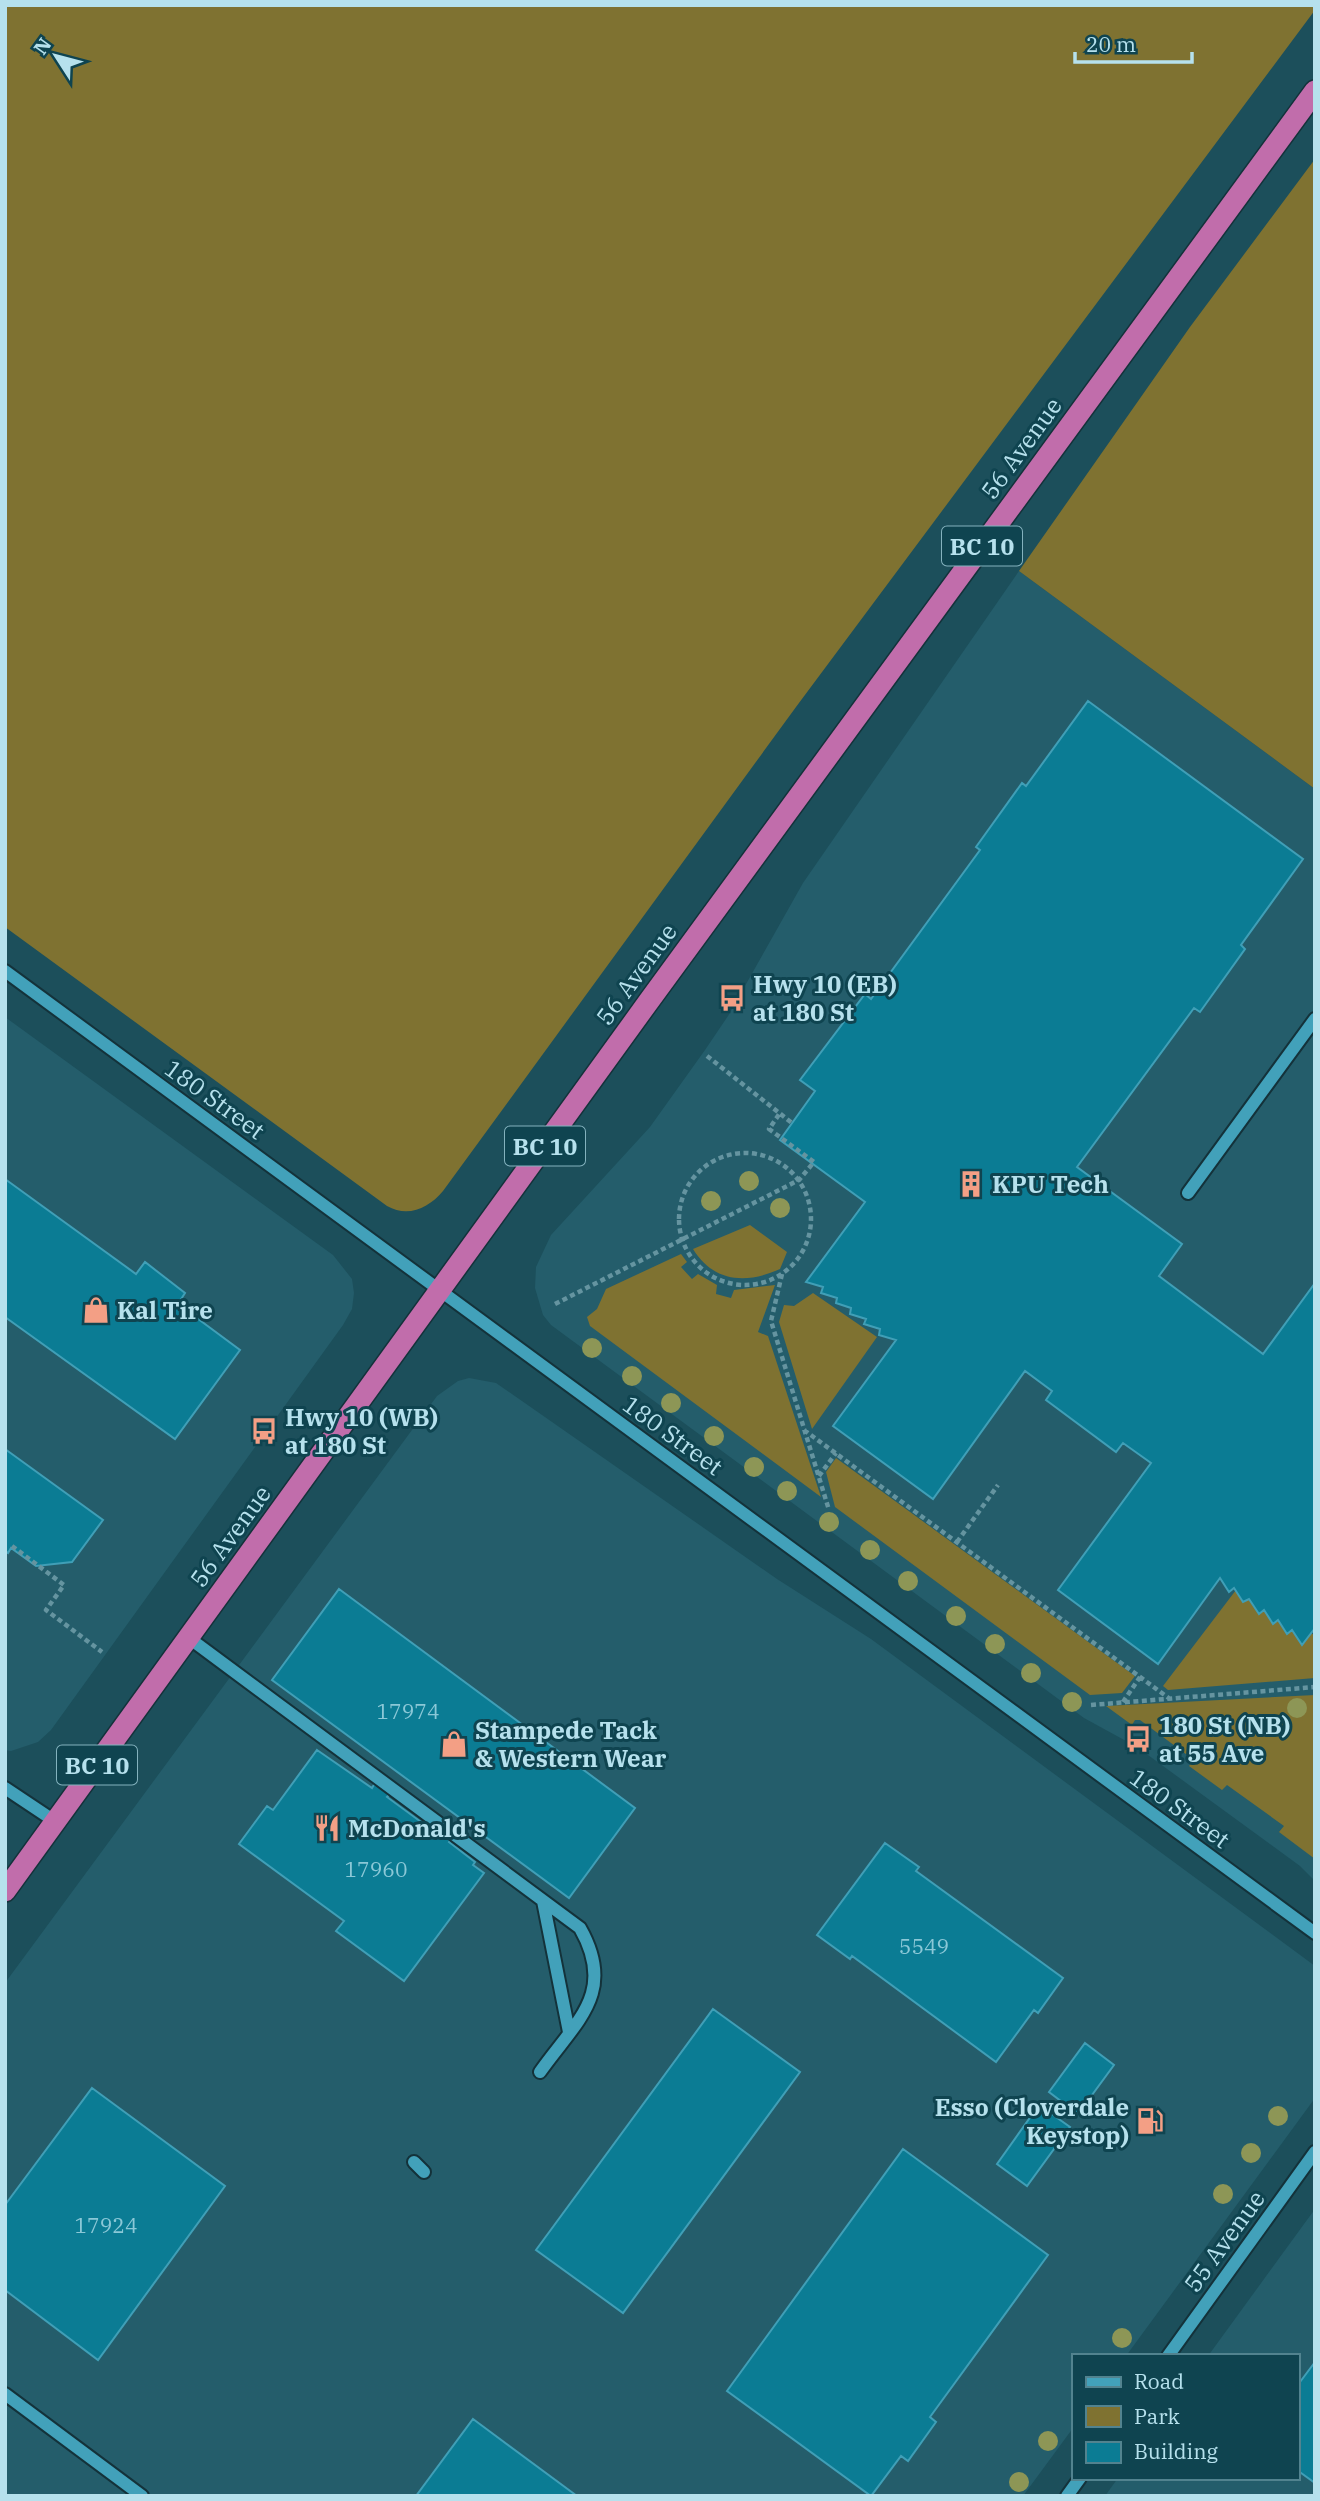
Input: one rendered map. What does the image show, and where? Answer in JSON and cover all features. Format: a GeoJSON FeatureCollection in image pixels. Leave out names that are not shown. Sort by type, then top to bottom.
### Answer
{"type":"FeatureCollection","features":[{"type":"Feature","properties":{"kind":"highway","name":"56 Avenue"},"geometry":{"type":"LineString","coordinates":[[5,1891],[1315,91]]}},
{"type":"Feature","properties":{"kind":"street","name":"180 Street"},"geometry":{"type":"LineString","coordinates":[[5,971],[1315,1933]]}},
{"type":"Feature","properties":{"kind":"street"},"geometry":{"type":"LineString","coordinates":[[1188,1193],[1315,1019]]}},
{"type":"Feature","properties":{"kind":"street"},"geometry":{"type":"LineString","coordinates":[[189,1639],[580,1928],[593,1950],[597,1978],[592,2000],[540,2072]]}},
{"type":"Feature","properties":{"kind":"street"},"geometry":{"type":"LineString","coordinates":[[5,1787],[56,1822]]}},
{"type":"Feature","properties":{"kind":"street"},"geometry":{"type":"LineString","coordinates":[[543,1901],[569,2032]]}},
{"type":"Feature","properties":{"kind":"street","name":"55 Avenue"},"geometry":{"type":"LineString","coordinates":[[1169,2354],[1315,2152]]}},
{"type":"Feature","properties":{"kind":"street"},"geometry":{"type":"LineString","coordinates":[[414,2162],[424,2172]]}},
{"type":"Feature","properties":{"kind":"street"},"geometry":{"type":"LineString","coordinates":[[5,2393],[142,2496]]}},
{"type":"Feature","properties":{"kind":"street"},"geometry":{"type":"LineString","coordinates":[[1067,2496],[1079,2480]]}},
{"type":"Feature","properties":{"kind":"path"},"geometry":{"type":"LineString","coordinates":[[707,1056],[792,1123]]}},
{"type":"Feature","properties":{"kind":"path"},"geometry":{"type":"LineString","coordinates":[[555,1304],[682,1242],[799,1180],[814,1162],[769,1129],[780,1114]]}},
{"type":"Feature","properties":{"kind":"path"},"geometry":{"type":"LineString","coordinates":[[745,1152],[766,1155],[785,1165],[799,1180],[809,1199],[811,1220],[807,1241],[798,1259],[783,1273],[755,1284],[725,1282],[699,1266],[682,1242],[678,1221],[681,1200],[690,1180],[705,1165],[724,1155],[745,1152]]}},
{"type":"Feature","properties":{"kind":"path"},"geometry":{"type":"LineString","coordinates":[[783,1273],[771,1321],[829,1510]]}},
{"type":"Feature","properties":{"kind":"path"},"geometry":{"type":"LineString","coordinates":[[804,1430],[1170,1699]]}},
{"type":"Feature","properties":{"kind":"path"},"geometry":{"type":"LineString","coordinates":[[819,1476],[836,1453]]}},
{"type":"Feature","properties":{"kind":"path"},"geometry":{"type":"LineString","coordinates":[[957,1542],[998,1485]]}},
{"type":"Feature","properties":{"kind":"path"},"geometry":{"type":"LineString","coordinates":[[12,1546],[64,1585],[46,1610],[102,1651]]}},
{"type":"Feature","properties":{"kind":"path"},"geometry":{"type":"LineString","coordinates":[[1122,1703],[1140,1677]]}},
{"type":"Feature","properties":{"kind":"path"},"geometry":{"type":"LineString","coordinates":[[1091,1705],[1315,1687]]}},
{"type":"Feature","properties":{"kind":"shaded area"},"geometry":{"type":"Polygon","coordinates":[[[1019,571],[1315,789],[1315,1881],[1300,1866],[1137,1747],[1084,1718],[551,1325],[543,1315],[535,1288],[536,1267],[551,1235],[650,1127],[705,1050],[728,1016],[803,883],[1019,571]]]}},
{"type":"Feature","properties":{"kind":"shaded area"},"geometry":{"type":"Polygon","coordinates":[[[5,1017],[333,1255],[352,1279],[354,1293],[352,1309],[343,1325],[51,1730],[38,1742],[11,1751],[5,1750],[5,1017]]]}},
{"type":"Feature","properties":{"kind":"shaded area"},"geometry":{"type":"Polygon","coordinates":[[[469,1378],[496,1383],[777,1579],[871,1639],[1315,1966],[1315,2098],[1127,2354],[1072,2354],[1072,2429],[1023,2496],[5,2496],[5,1983],[437,1396],[458,1381],[469,1378]]]}},
{"type":"Feature","properties":{"kind":"shaded area"},"geometry":{"type":"Polygon","coordinates":[[[1315,2209],[1315,2496],[1105,2496],[1117,2480],[1299,2480],[1299,2354],[1209,2354],[1315,2209]]]}},
{"type":"Feature","properties":{"kind":"green space"},"geometry":{"type":"Polygon","coordinates":[[[5,5],[1315,5],[1315,10],[796,707],[443,1191],[425,1206],[403,1211],[387,1206],[5,927],[5,5]]]}},
{"type":"Feature","properties":{"kind":"green space"},"geometry":{"type":"Polygon","coordinates":[[[1315,159],[1315,789],[1019,571],[1190,327],[1315,159]]]}},
{"type":"Feature","properties":{"kind":"green space"},"geometry":{"type":"Polygon","coordinates":[[[750,1225],[787,1252],[780,1269],[755,1277],[732,1277],[711,1269],[693,1249],[750,1225]]]}},
{"type":"Feature","properties":{"kind":"green space"},"geometry":{"type":"Polygon","coordinates":[[[681,1254],[687,1262],[681,1267],[692,1279],[698,1274],[717,1285],[716,1294],[731,1298],[734,1290],[775,1285],[758,1332],[768,1336],[821,1497],[590,1326],[587,1317],[597,1309],[606,1289],[681,1254]]]}},
{"type":"Feature","properties":{"kind":"green space"},"geometry":{"type":"Polygon","coordinates":[[[813,1293],[877,1337],[812,1429],[779,1322],[784,1305],[794,1306],[813,1293]]]}},
{"type":"Feature","properties":{"kind":"green space"},"geometry":{"type":"Polygon","coordinates":[[[836,1458],[1135,1676],[1122,1693],[1090,1695],[835,1507],[826,1472],[836,1458]]]}},
{"type":"Feature","properties":{"kind":"green space"},"geometry":{"type":"Polygon","coordinates":[[[1236,1590],[1243,1602],[1249,1599],[1259,1613],[1264,1610],[1273,1623],[1278,1620],[1287,1634],[1292,1630],[1302,1645],[1311,1633],[1315,1636],[1315,1678],[1168,1690],[1163,1686],[1236,1590]]]}},
{"type":"Feature","properties":{"kind":"green space"},"geometry":{"type":"Polygon","coordinates":[[[1315,1695],[1315,1859],[1279,1832],[1284,1826],[1227,1785],[1222,1790],[1189,1766],[1194,1760],[1140,1720],[1135,1720],[1132,1725],[1106,1706],[1315,1695]]]}},
{"type":"Feature","properties":{"kind":"building","name":"KPU Tech"},"geometry":{"type":"Polygon","coordinates":[[[1088,701],[1303,859],[1241,945],[1245,949],[1200,1012],[1194,1008],[1077,1167],[1182,1244],[1159,1276],[1263,1354],[1315,1283],[1315,1628],[1302,1645],[1292,1630],[1287,1634],[1278,1620],[1273,1624],[1264,1610],[1259,1614],[1249,1599],[1243,1602],[1234,1588],[1229,1592],[1220,1578],[1158,1664],[1058,1590],[1151,1463],[1123,1443],[1116,1452],[1046,1400],[1052,1391],[1025,1371],[933,1499],[833,1426],[896,1340],[879,1335],[880,1329],[864,1324],[866,1319],[850,1314],[851,1308],[836,1303],[837,1298],[821,1293],[823,1287],[806,1282],[865,1202],[780,1140],[815,1091],[800,1080],[865,994],[871,999],[980,850],[976,847],[1022,783],[1026,786],[1088,701]]]}},
{"type":"Feature","properties":{"kind":"building","name":"Kal Tire"},"geometry":{"type":"Polygon","coordinates":[[[5,1179],[136,1274],[145,1262],[185,1293],[178,1304],[240,1350],[175,1439],[5,1317],[5,1179]]]}},
{"type":"Feature","properties":{"kind":"building"},"geometry":{"type":"Polygon","coordinates":[[[5,1449],[103,1520],[72,1562],[36,1566],[11,1548],[8,1553],[5,1551],[5,1449]]]}},
{"type":"Feature","properties":{"kind":"building","name":"Stampede Tack & Western Wear"},"geometry":{"type":"Polygon","coordinates":[[[339,1589],[635,1808],[569,1898],[272,1680],[339,1589]]]}},
{"type":"Feature","properties":{"kind":"building"},"geometry":{"type":"Polygon","coordinates":[[[317,1750],[372,1788],[375,1783],[390,1794],[387,1797],[432,1830],[435,1827],[451,1839],[449,1842],[475,1862],[473,1865],[484,1873],[404,1981],[336,1931],[344,1921],[239,1844],[267,1806],[273,1810],[317,1750]]]}},
{"type":"Feature","properties":{"kind":"building"},"geometry":{"type":"Polygon","coordinates":[[[885,1843],[919,1867],[916,1871],[1063,1978],[1038,2013],[1034,2010],[996,2062],[852,1956],[850,1959],[817,1935],[885,1843]]]}},
{"type":"Feature","properties":{"kind":"building"},"geometry":{"type":"Polygon","coordinates":[[[713,2009],[800,2072],[623,2313],[536,2250],[713,2009]]]}},
{"type":"Feature","properties":{"kind":"building"},"geometry":{"type":"Polygon","coordinates":[[[1085,2043],[1114,2065],[1078,2114],[1049,2092],[1085,2043]]]}},
{"type":"Feature","properties":{"kind":"building"},"geometry":{"type":"Polygon","coordinates":[[[92,2088],[225,2186],[98,2360],[5,2290],[5,2205],[92,2088]]]}},
{"type":"Feature","properties":{"kind":"building"},"geometry":{"type":"Polygon","coordinates":[[[1039,2105],[1070,2127],[1027,2186],[997,2164],[1039,2105]]]}},
{"type":"Feature","properties":{"kind":"building"},"geometry":{"type":"Polygon","coordinates":[[[903,2149],[1048,2255],[930,2417],[936,2422],[908,2461],[901,2456],[871,2496],[727,2391],[903,2149]]]}},
{"type":"Feature","properties":{"kind":"building"},"geometry":{"type":"Polygon","coordinates":[[[1315,2362],[1315,2483],[1299,2471],[1299,2383],[1315,2362]]]}},
{"type":"Feature","properties":{"kind":"building"},"geometry":{"type":"Polygon","coordinates":[[[473,2419],[577,2496],[416,2496],[473,2419]]]}},
{"type":"Feature","properties":{"kind":"place","name":"Hwy 10 (EB) at 180 St"},"geometry":{"type":"Point","coordinates":[732,998]}},
{"type":"Feature","properties":{"kind":"place","name":"KPU Tech"},"geometry":{"type":"Point","coordinates":[971,1184]}},
{"type":"Feature","properties":{"kind":"place","name":"Kal Tire"},"geometry":{"type":"Point","coordinates":[96,1310]}},
{"type":"Feature","properties":{"kind":"place","name":"Hwy 10 (WB) at 180 St"},"geometry":{"type":"Point","coordinates":[264,1431]}},
{"type":"Feature","properties":{"kind":"place","name":"180 St (NB) at 55 Ave"},"geometry":{"type":"Point","coordinates":[1138,1739]}},
{"type":"Feature","properties":{"kind":"place","name":"Stampede Tack & Western Wear"},"geometry":{"type":"Point","coordinates":[454,1744]}},
{"type":"Feature","properties":{"kind":"place","name":"McDonald's"},"geometry":{"type":"Point","coordinates":[327,1828]}},
{"type":"Feature","properties":{"kind":"place","name":"Esso (Cloverdale Keystop)"},"geometry":{"type":"Point","coordinates":[1150,2121]}}]}
